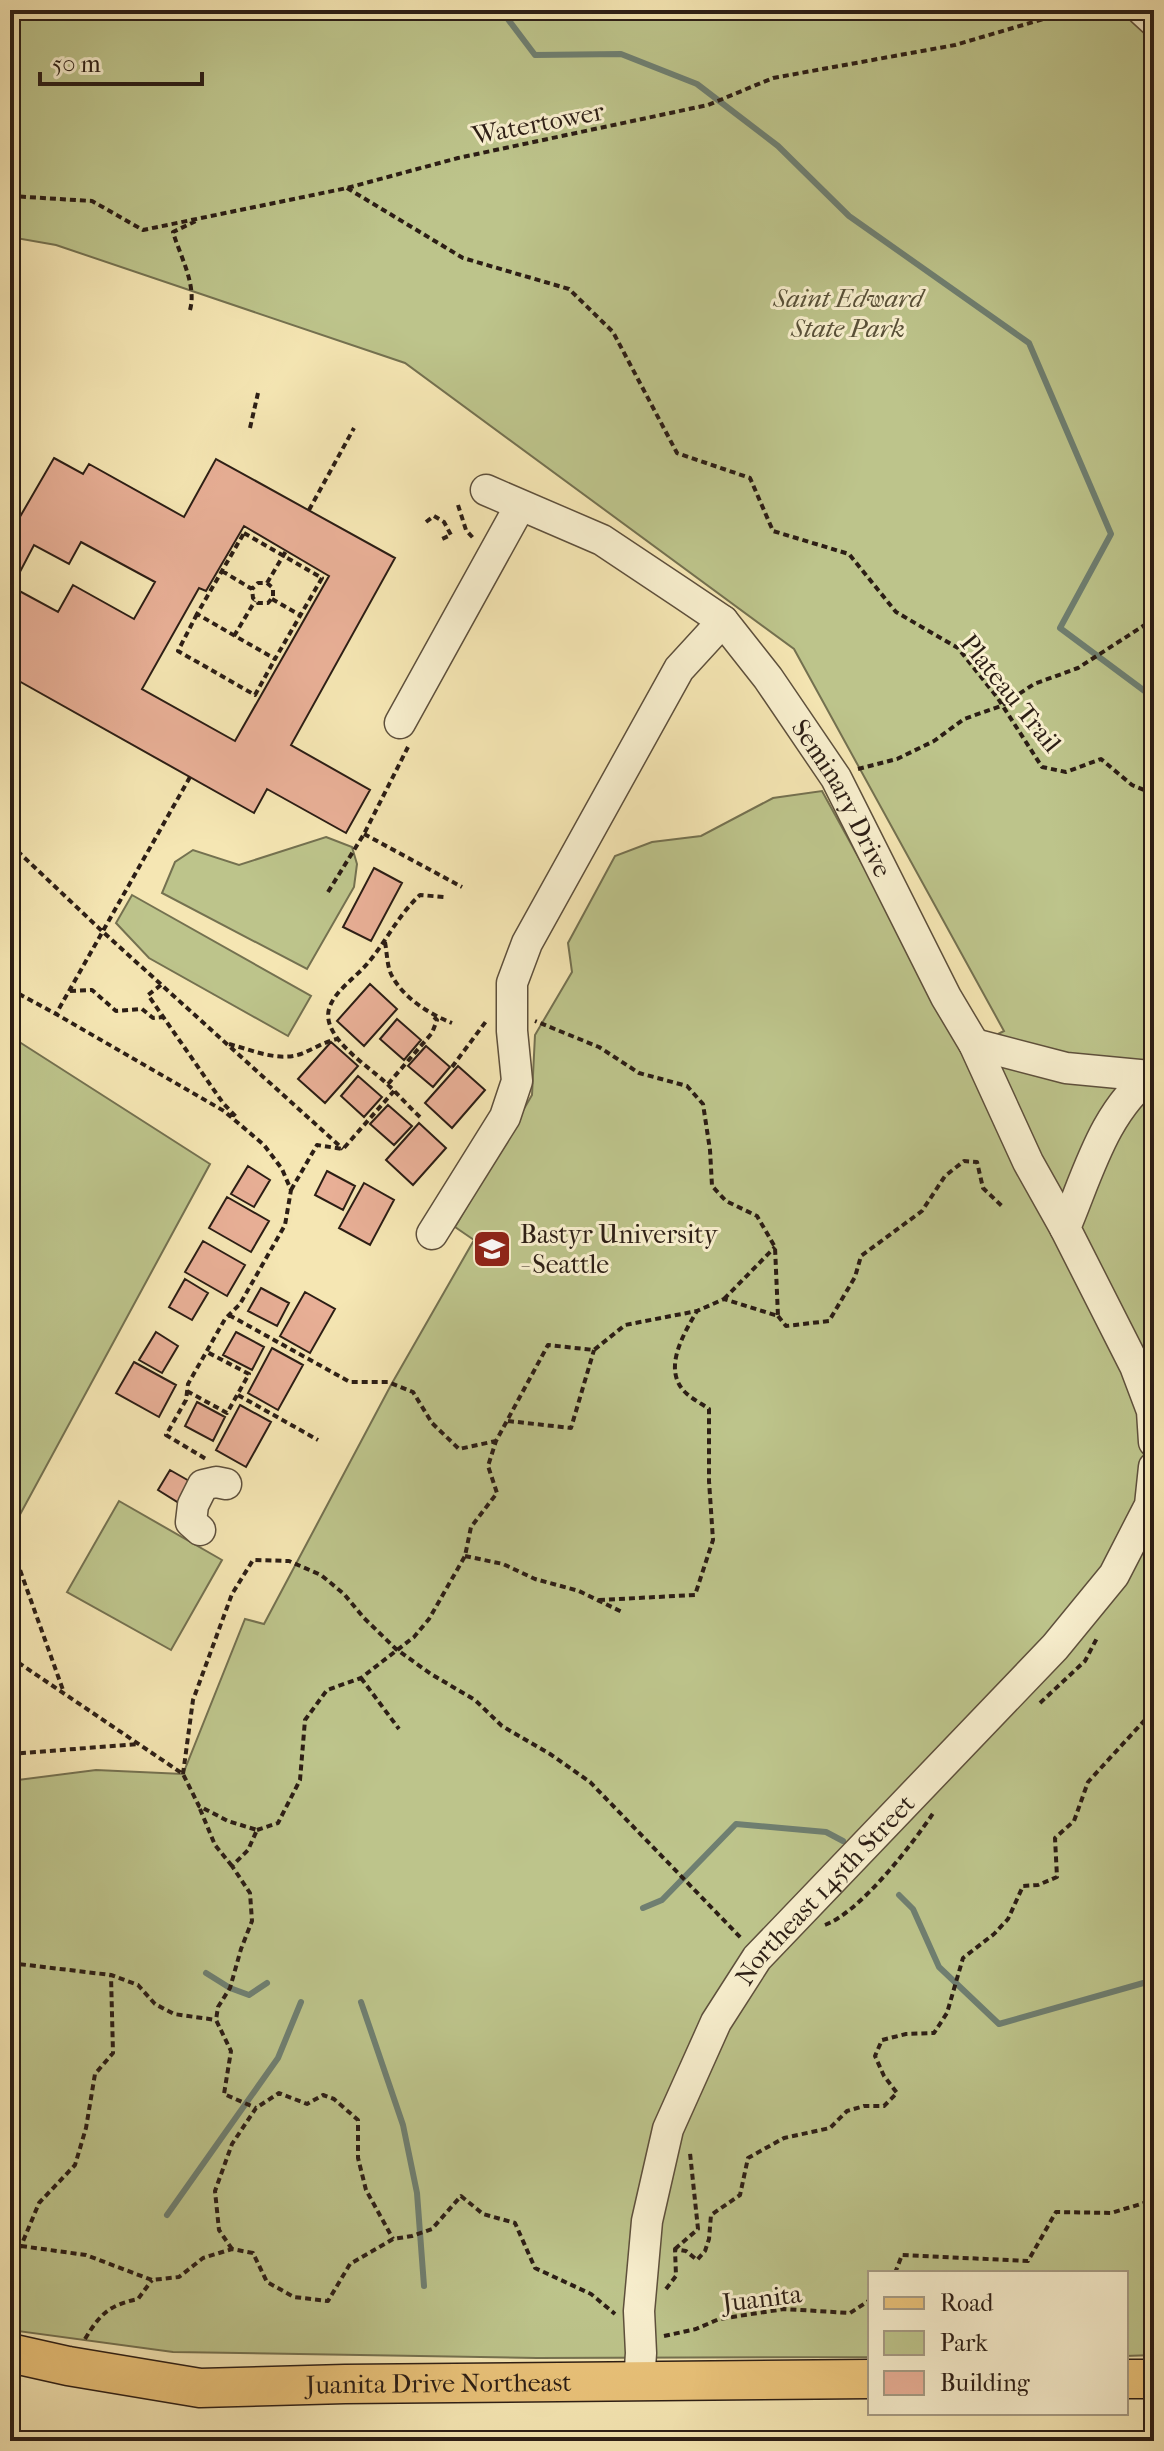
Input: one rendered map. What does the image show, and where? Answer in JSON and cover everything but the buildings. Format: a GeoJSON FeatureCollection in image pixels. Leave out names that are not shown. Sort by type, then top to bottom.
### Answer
{"type":"FeatureCollection","features":[{"type":"Feature","properties":{"kind":"main road","name":"Juanita Drive Northeast"},"geometry":{"type":"LineString","coordinates":[[11,2357],[200,2388],[868,2379]]}},
{"type":"Feature","properties":{"kind":"main road"},"geometry":{"type":"LineString","coordinates":[[1128,2379],[1154,2379]]}},
{"type":"Feature","properties":{"kind":"street"},"geometry":{"type":"LineString","coordinates":[[1142,10],[1154,21]]}},
{"type":"Feature","properties":{"kind":"street","name":"Seminary Drive"},"geometry":{"type":"LineString","coordinates":[[486,490],[602,540],[723,621],[768,678],[836,778],[946,997],[974,1044],[1028,1162],[1065,1228]]}},
{"type":"Feature","properties":{"kind":"street"},"geometry":{"type":"LineString","coordinates":[[400,723],[520,506]]}},
{"type":"Feature","properties":{"kind":"street"},"geometry":{"type":"LineString","coordinates":[[432,1234],[505,1117],[517,1081],[512,983],[527,943],[679,669],[723,621]]}},
{"type":"Feature","properties":{"kind":"street"},"geometry":{"type":"LineString","coordinates":[[974,1044],[1066,1068],[1152,1074]]}},
{"type":"Feature","properties":{"kind":"street"},"geometry":{"type":"LineString","coordinates":[[1152,1074],[1120,1107],[1098,1145],[1065,1228],[1135,1366],[1152,1411],[1154,1442]]}},
{"type":"Feature","properties":{"kind":"street","name":"Northeast 145th Street"},"geometry":{"type":"LineString","coordinates":[[639,2383],[639,2311],[647,2221],[668,2129],[716,2022],[757,1958],[1055,1647],[1114,1575],[1150,1505],[1154,1467]]}},
{"type":"Feature","properties":{"kind":"street"},"geometry":{"type":"LineString","coordinates":[[200,1530],[191,1522],[193,1505],[203,1485],[221,1483]]}},
{"type":"Feature","properties":{"kind":"path","name":"Watertower"},"geometry":{"type":"LineString","coordinates":[[10,196],[92,201],[143,230],[347,188],[458,158],[708,105],[773,78],[955,45],[1062,11],[1074,10]]}},
{"type":"Feature","properties":{"kind":"path","name":"Plateau Trail"},"geometry":{"type":"LineString","coordinates":[[347,188],[463,258],[569,289],[613,332],[677,453],[750,478],[773,531],[849,554],[896,612],[958,648],[1042,767],[1066,772],[1101,759],[1132,785],[1154,794]]}},
{"type":"Feature","properties":{"kind":"path"},"geometry":{"type":"LineString","coordinates":[[173,232],[205,217]]}},
{"type":"Feature","properties":{"kind":"path"},"geometry":{"type":"LineString","coordinates":[[160,226],[173,232],[190,283],[193,299],[190,310]]}},
{"type":"Feature","properties":{"kind":"path"},"geometry":{"type":"LineString","coordinates":[[250,428],[258,393]]}},
{"type":"Feature","properties":{"kind":"path"},"geometry":{"type":"LineString","coordinates":[[309,510],[354,428]]}},
{"type":"Feature","properties":{"kind":"path"},"geometry":{"type":"LineString","coordinates":[[458,505],[466,530],[479,545]]}},
{"type":"Feature","properties":{"kind":"path"},"geometry":{"type":"LineString","coordinates":[[426,522],[434,516],[444,522],[451,535],[442,539]]}},
{"type":"Feature","properties":{"kind":"path"},"geometry":{"type":"LineString","coordinates":[[244,533],[285,553],[322,578],[255,695],[178,651],[244,533]]}},
{"type":"Feature","properties":{"kind":"path"},"geometry":{"type":"LineString","coordinates":[[267,583],[285,553]]}},
{"type":"Feature","properties":{"kind":"path"},"geometry":{"type":"LineString","coordinates":[[222,571],[252,589],[255,601],[234,636]]}},
{"type":"Feature","properties":{"kind":"path"},"geometry":{"type":"LineString","coordinates":[[252,589],[258,583],[267,583],[273,588],[272,599]]}},
{"type":"Feature","properties":{"kind":"path"},"geometry":{"type":"LineString","coordinates":[[272,599],[300,615]]}},
{"type":"Feature","properties":{"kind":"path"},"geometry":{"type":"LineString","coordinates":[[255,601],[264,604],[272,599]]}},
{"type":"Feature","properties":{"kind":"path"},"geometry":{"type":"LineString","coordinates":[[197,614],[275,659]]}},
{"type":"Feature","properties":{"kind":"path"},"geometry":{"type":"LineString","coordinates":[[836,778],[897,759],[934,741],[964,719],[1001,706],[1034,684],[1078,668],[1154,619]]}},
{"type":"Feature","properties":{"kind":"path"},"geometry":{"type":"LineString","coordinates":[[328,892],[364,834],[403,756]]}},
{"type":"Feature","properties":{"kind":"path"},"geometry":{"type":"LineString","coordinates":[[56,1014],[190,777]]}},
{"type":"Feature","properties":{"kind":"path"},"geometry":{"type":"LineString","coordinates":[[364,834],[462,887]]}},
{"type":"Feature","properties":{"kind":"path"},"geometry":{"type":"LineString","coordinates":[[10,844],[343,1149]]}},
{"type":"Feature","properties":{"kind":"path"},"geometry":{"type":"LineString","coordinates":[[420,1117],[337,1039],[328,1020],[332,1002],[385,942],[406,907],[420,895],[444,897]]}},
{"type":"Feature","properties":{"kind":"path"},"geometry":{"type":"LineString","coordinates":[[385,942],[389,971],[397,985],[431,1012],[452,1023]]}},
{"type":"Feature","properties":{"kind":"path"},"geometry":{"type":"LineString","coordinates":[[161,985],[148,995],[223,1103],[264,1145],[282,1169],[291,1190]]}},
{"type":"Feature","properties":{"kind":"path"},"geometry":{"type":"LineString","coordinates":[[10,989],[224,1111],[247,1128]]}},
{"type":"Feature","properties":{"kind":"path"},"geometry":{"type":"LineString","coordinates":[[70,991],[92,990],[116,1011],[142,1009],[153,1018],[163,1017]]}},
{"type":"Feature","properties":{"kind":"path"},"geometry":{"type":"LineString","coordinates":[[388,1084],[432,1033],[437,1020],[431,1012]]}},
{"type":"Feature","properties":{"kind":"path"},"geometry":{"type":"LineString","coordinates":[[452,1067],[472,1044],[485,1021],[495,1016],[512,1016],[566,1032],[599,1047],[639,1073],[687,1086],[703,1104],[712,1186],[726,1201],[757,1216],[775,1247],[778,1316]]}},
{"type":"Feature","properties":{"kind":"path"},"geometry":{"type":"LineString","coordinates":[[226,1044],[268,1055],[286,1056],[301,1054],[321,1043],[337,1039]]}},
{"type":"Feature","properties":{"kind":"path"},"geometry":{"type":"LineString","coordinates":[[343,1149],[394,1091]]}},
{"type":"Feature","properties":{"kind":"path"},"geometry":{"type":"LineString","coordinates":[[221,1483],[205,1457],[166,1435],[186,1400],[188,1384],[229,1315],[240,1304],[285,1225],[291,1190],[317,1145],[343,1149]]}},
{"type":"Feature","properties":{"kind":"path"},"geometry":{"type":"LineString","coordinates":[[724,1299],[778,1316],[786,1326],[829,1321],[855,1277],[861,1256],[922,1211],[945,1176],[964,1161],[977,1162],[983,1188],[1004,1208]]}},
{"type":"Feature","properties":{"kind":"path"},"geometry":{"type":"LineString","coordinates":[[508,1421],[571,1428],[594,1350],[625,1325],[697,1311],[724,1299],[775,1247]]}},
{"type":"Feature","properties":{"kind":"path"},"geometry":{"type":"LineString","coordinates":[[599,1600],[695,1595],[713,1540],[709,1409],[685,1393],[674,1372],[680,1340],[697,1311]]}},
{"type":"Feature","properties":{"kind":"path"},"geometry":{"type":"LineString","coordinates":[[229,1315],[350,1382],[388,1382],[413,1392],[432,1423],[459,1449],[496,1441]]}},
{"type":"Feature","properties":{"kind":"path"},"geometry":{"type":"LineString","coordinates":[[199,1806],[228,1821],[257,1830],[278,1823],[300,1780],[305,1720],[327,1690],[361,1678],[414,1637],[429,1619],[465,1556],[471,1527],[497,1493],[488,1466],[496,1441],[548,1345],[594,1350]]}},
{"type":"Feature","properties":{"kind":"path"},"geometry":{"type":"LineString","coordinates":[[187,1391],[227,1413],[249,1374],[207,1352]]}},
{"type":"Feature","properties":{"kind":"path"},"geometry":{"type":"LineString","coordinates":[[238,1395],[318,1440]]}},
{"type":"Feature","properties":{"kind":"path"},"geometry":{"type":"LineString","coordinates":[[10,1542],[64,1693]]}},
{"type":"Feature","properties":{"kind":"path"},"geometry":{"type":"LineString","coordinates":[[465,1556],[503,1564],[535,1579],[579,1591],[622,1612]]}},
{"type":"Feature","properties":{"kind":"path"},"geometry":{"type":"LineString","coordinates":[[183,1774],[193,1700],[232,1594],[253,1560],[289,1561],[321,1575],[344,1594],[396,1649],[475,1700],[502,1726],[590,1782],[757,1958]]}},
{"type":"Feature","properties":{"kind":"path"},"geometry":{"type":"LineString","coordinates":[[1038,1704],[1085,1661],[1099,1635]]}},
{"type":"Feature","properties":{"kind":"path"},"geometry":{"type":"LineString","coordinates":[[10,1657],[183,1774],[215,1845],[250,1893],[252,1921],[230,1988],[218,2007],[216,2020],[231,2051],[224,2094],[256,2108]]}},
{"type":"Feature","properties":{"kind":"path"},"geometry":{"type":"LineString","coordinates":[[361,1678],[399,1729]]}},
{"type":"Feature","properties":{"kind":"path"},"geometry":{"type":"LineString","coordinates":[[675,2249],[686,2251],[697,2260],[705,2251],[711,2215],[740,2195],[748,2158],[784,2138],[830,2128],[847,2111],[864,2106],[884,2106],[897,2093],[884,2076],[875,2056],[882,2040],[906,2034],[934,2033],[947,2013],[963,1958],[1008,1919],[1023,1886],[1038,1885],[1057,1877],[1055,1838],[1074,1821],[1088,1782],[1154,1710]]}},
{"type":"Feature","properties":{"kind":"path"},"geometry":{"type":"LineString","coordinates":[[10,1754],[139,1744]]}},
{"type":"Feature","properties":{"kind":"path"},"geometry":{"type":"LineString","coordinates":[[816,1929],[840,1920],[882,1878],[938,1806]]}},
{"type":"Feature","properties":{"kind":"path"},"geometry":{"type":"LineString","coordinates":[[232,1866],[248,1850],[257,1830]]}},
{"type":"Feature","properties":{"kind":"path"},"geometry":{"type":"LineString","coordinates":[[10,1963],[111,1975],[138,1985],[155,2004],[174,2014],[216,2020]]}},
{"type":"Feature","properties":{"kind":"path"},"geometry":{"type":"LineString","coordinates":[[10,2255],[21,2246],[39,2203],[75,2165],[86,2128],[95,2074],[113,2053],[111,1975]]}},
{"type":"Feature","properties":{"kind":"path"},"geometry":{"type":"LineString","coordinates":[[232,2249],[219,2230],[215,2191],[232,2144],[256,2108],[279,2093],[307,2104],[323,2095],[334,2099],[358,2120],[358,2158],[366,2190],[393,2239]]}},
{"type":"Feature","properties":{"kind":"path"},"geometry":{"type":"LineString","coordinates":[[675,2249],[698,2229],[689,2144]]}},
{"type":"Feature","properties":{"kind":"path"},"geometry":{"type":"LineString","coordinates":[[21,2246],[86,2255],[152,2280],[179,2277],[203,2258],[232,2249],[253,2253],[267,2282],[294,2297],[328,2301],[350,2264],[393,2239],[432,2229],[461,2196],[483,2214],[515,2223],[535,2268],[591,2294],[615,2314]]}},
{"type":"Feature","properties":{"kind":"path"},"geometry":{"type":"LineString","coordinates":[[896,2271],[902,2255],[1028,2261],[1056,2212],[1111,2213],[1154,2200]]}},
{"type":"Feature","properties":{"kind":"path"},"geometry":{"type":"LineString","coordinates":[[661,2297],[676,2276],[675,2249]]}},
{"type":"Feature","properties":{"kind":"path"},"geometry":{"type":"LineString","coordinates":[[68,2366],[94,2324],[116,2304],[138,2299],[152,2280]]}},
{"type":"Feature","properties":{"kind":"path","name":"Juanita"},"geometry":{"type":"LineString","coordinates":[[658,2328],[657,2337],[696,2329],[719,2319],[784,2309],[850,2313],[868,2301]]}},
{"type":"Feature","properties":{"kind":"green space","name":"Saint Edward State Park"},"geometry":{"type":"Polygon","coordinates":[[[10,10],[1154,10],[1154,2355],[1128,2356],[1128,2271],[868,2271],[868,2357],[537,2358],[173,2352],[10,2330],[10,1781],[96,1770],[183,1774],[245,1619],[264,1624],[391,1385],[474,1240],[455,1227],[532,1095],[535,1035],[572,972],[568,943],[615,856],[652,842],[701,836],[773,798],[822,791],[965,1051],[1004,1031],[794,649],[405,363],[56,245],[10,237],[10,10]]]}},
{"type":"Feature","properties":{"kind":"green space"},"geometry":{"type":"Polygon","coordinates":[[[326,837],[352,847],[357,864],[354,887],[307,969],[162,893],[175,862],[193,850],[239,865],[326,837]]]}},
{"type":"Feature","properties":{"kind":"green space"},"geometry":{"type":"Polygon","coordinates":[[[132,895],[311,996],[288,1036],[149,958],[116,923],[132,895]]]}},
{"type":"Feature","properties":{"kind":"green space"},"geometry":{"type":"Polygon","coordinates":[[[10,1036],[210,1164],[10,1533],[10,1036]]]}},
{"type":"Feature","properties":{"kind":"green space"},"geometry":{"type":"Polygon","coordinates":[[[119,1501],[222,1560],[171,1650],[67,1592],[119,1501]]]}},
{"type":"Feature","properties":{"kind":"waterway"},"geometry":{"type":"LineString","coordinates":[[501,10],[535,55],[621,54],[697,84],[778,146],[849,216],[1029,343],[1111,534],[1060,628],[1154,698]]}},
{"type":"Feature","properties":{"kind":"waterway"},"geometry":{"type":"LineString","coordinates":[[643,1908],[662,1900],[736,1824],[826,1832],[843,1841]]}},
{"type":"Feature","properties":{"kind":"waterway"},"geometry":{"type":"LineString","coordinates":[[899,1895],[913,1909],[939,1967],[999,2024],[1154,1980]]}},
{"type":"Feature","properties":{"kind":"waterway"},"geometry":{"type":"LineString","coordinates":[[206,1973],[230,1988],[249,1995],[267,1983]]}},
{"type":"Feature","properties":{"kind":"waterway"},"geometry":{"type":"LineString","coordinates":[[167,2215],[278,2058],[301,2002]]}},
{"type":"Feature","properties":{"kind":"waterway"},"geometry":{"type":"LineString","coordinates":[[361,2002],[403,2125],[417,2193],[424,2286]]}},
{"type":"Feature","properties":{"kind":"place","name":"Bastyr University - Seattle"},"geometry":{"type":"Point","coordinates":[492,1249]}}]}
